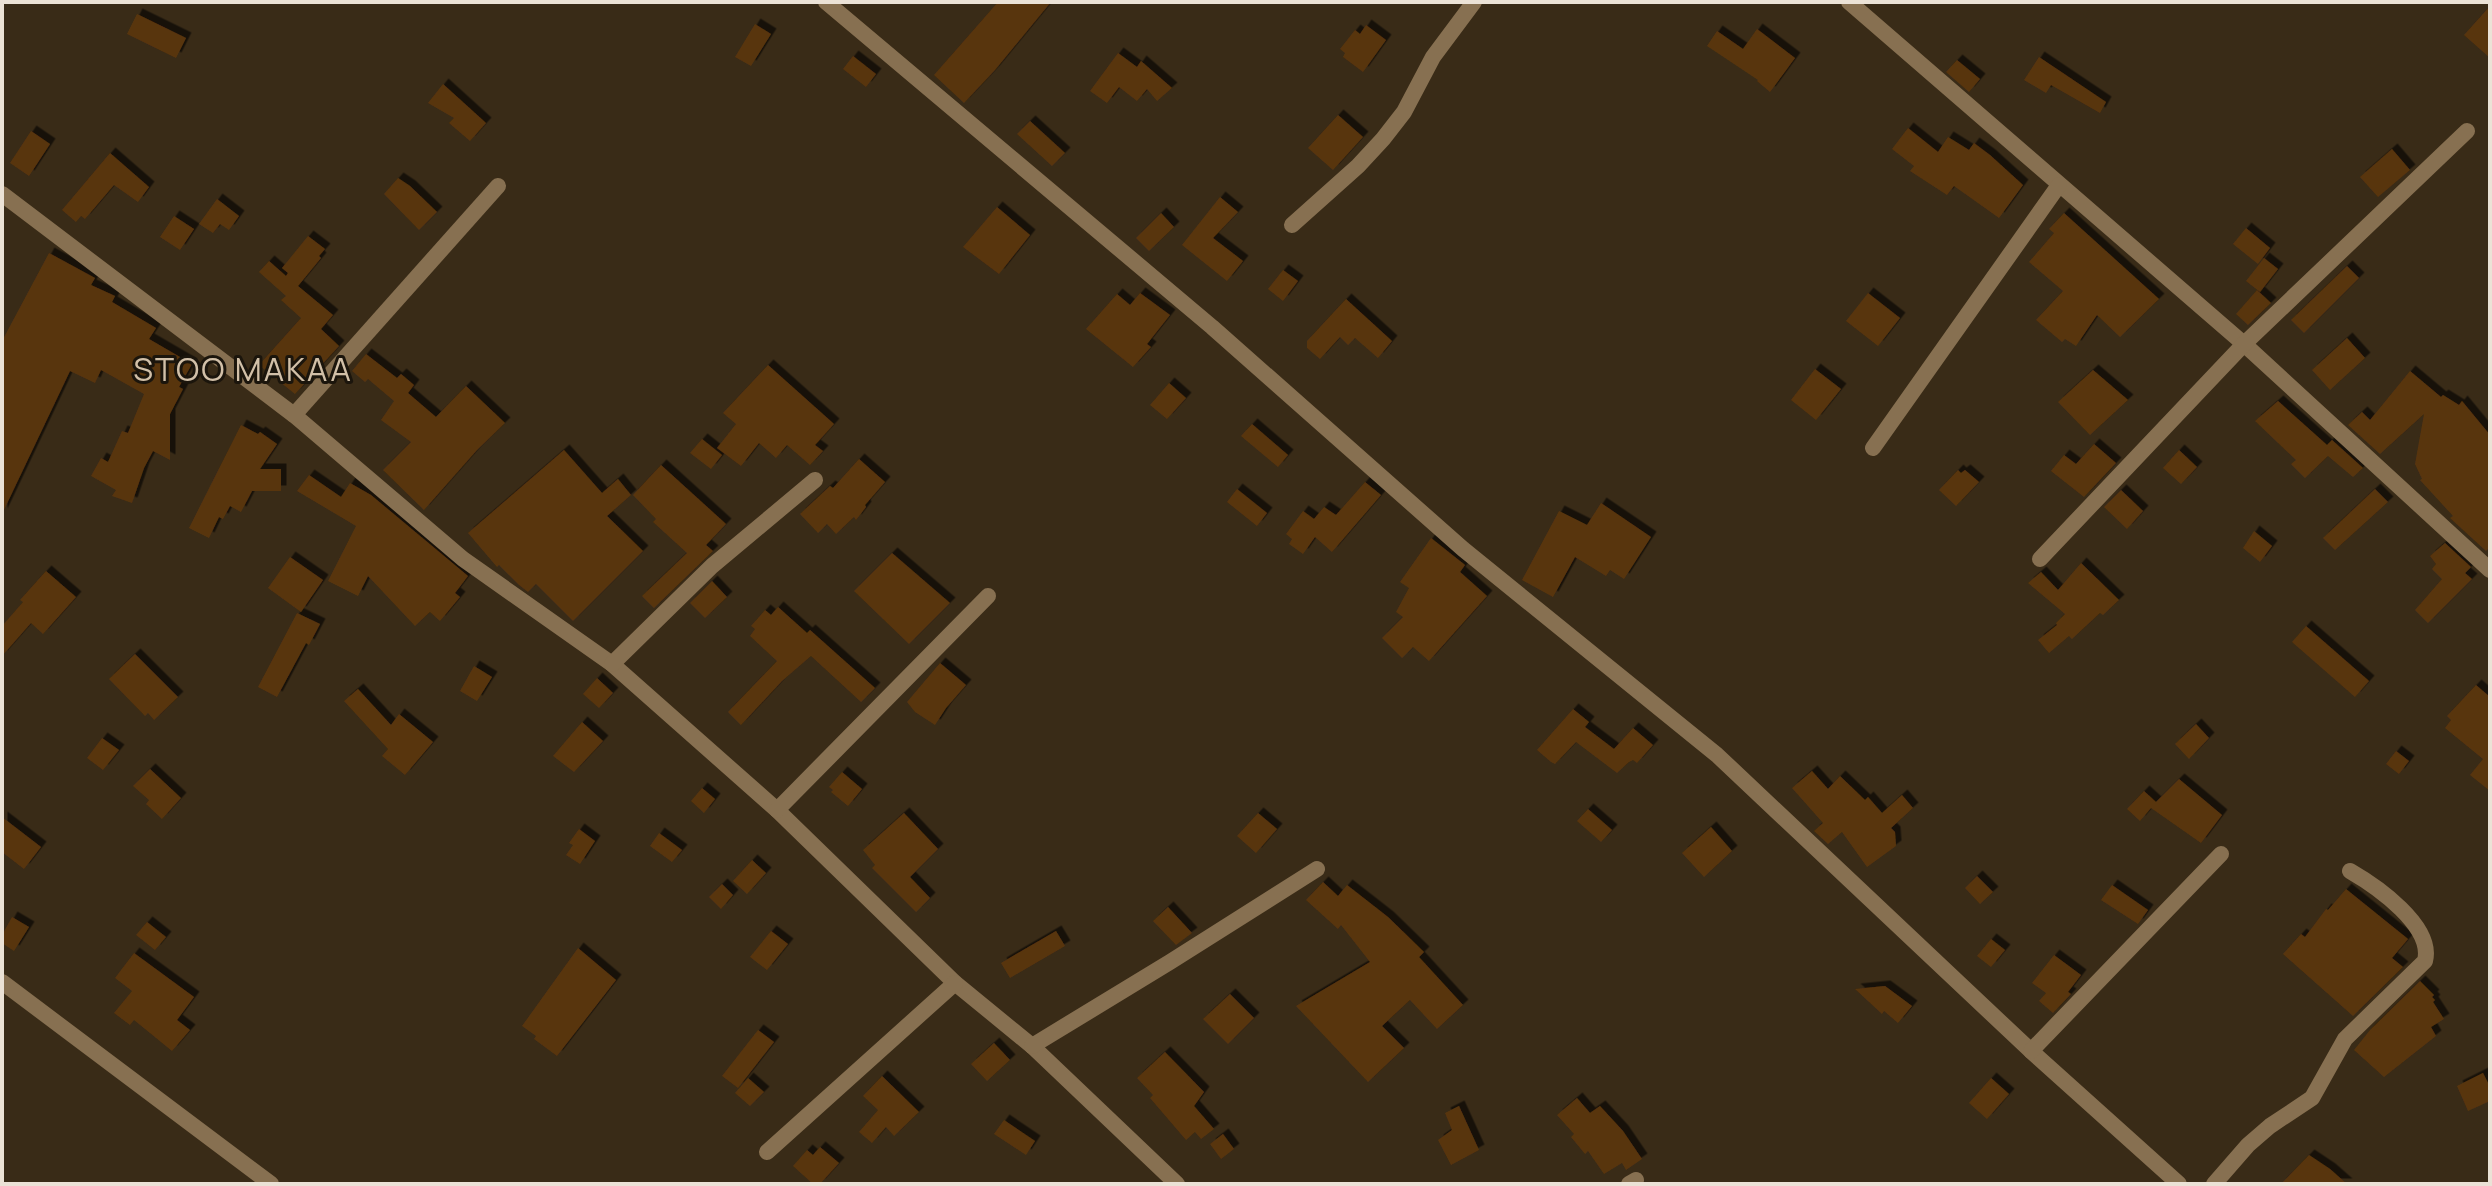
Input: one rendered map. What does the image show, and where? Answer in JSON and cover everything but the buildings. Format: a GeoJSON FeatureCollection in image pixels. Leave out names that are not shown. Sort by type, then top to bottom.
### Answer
{"type":"FeatureCollection","features":[{"type":"Feature","properties":{"kind":"street"},"geometry":{"type":"LineString","coordinates":[[826,2],[1212,327],[1463,549],[1717,755],[2031,1051],[2179,1184]]}},
{"type":"Feature","properties":{"kind":"street"},"geometry":{"type":"LineString","coordinates":[[1292,225],[1358,166],[1383,139],[1404,112],[1433,57],[1474,2]]}},
{"type":"Feature","properties":{"kind":"street"},"geometry":{"type":"LineString","coordinates":[[1849,2],[2244,344],[2490,570]]}},
{"type":"Feature","properties":{"kind":"street"},"geometry":{"type":"LineString","coordinates":[[2040,559],[2244,344],[2467,131]]}},
{"type":"Feature","properties":{"kind":"street"},"geometry":{"type":"LineString","coordinates":[[1873,448],[2059,185]]}},
{"type":"Feature","properties":{"kind":"street"},"geometry":{"type":"LineString","coordinates":[[294,415],[498,186]]}},
{"type":"Feature","properties":{"kind":"street"},"geometry":{"type":"LineString","coordinates":[[2,194],[294,415],[463,559],[612,664],[777,810],[955,983],[1032,1046],[1177,1184]]}},
{"type":"Feature","properties":{"kind":"street"},"geometry":{"type":"LineString","coordinates":[[612,664],[712,566],[815,480]]}},
{"type":"Feature","properties":{"kind":"street"},"geometry":{"type":"LineString","coordinates":[[777,810],[988,596]]}},
{"type":"Feature","properties":{"kind":"street"},"geometry":{"type":"LineString","coordinates":[[2031,1051],[2221,854]]}},
{"type":"Feature","properties":{"kind":"street"},"geometry":{"type":"LineString","coordinates":[[1032,1046],[1317,869]]}},
{"type":"Feature","properties":{"kind":"street"},"geometry":{"type":"LineString","coordinates":[[2214,1184],[2248,1145],[2312,1098],[2345,1039],[2425,961],[2425,946],[2411,919],[2350,871]]}},
{"type":"Feature","properties":{"kind":"street"},"geometry":{"type":"LineString","coordinates":[[2,982],[271,1184]]}},
{"type":"Feature","properties":{"kind":"street"},"geometry":{"type":"LineString","coordinates":[[767,1152],[955,983]]}},
{"type":"Feature","properties":{"kind":"district","name":"STOO MAKAA"},"geometry":{"type":"Point","coordinates":[243,370]}}]}
